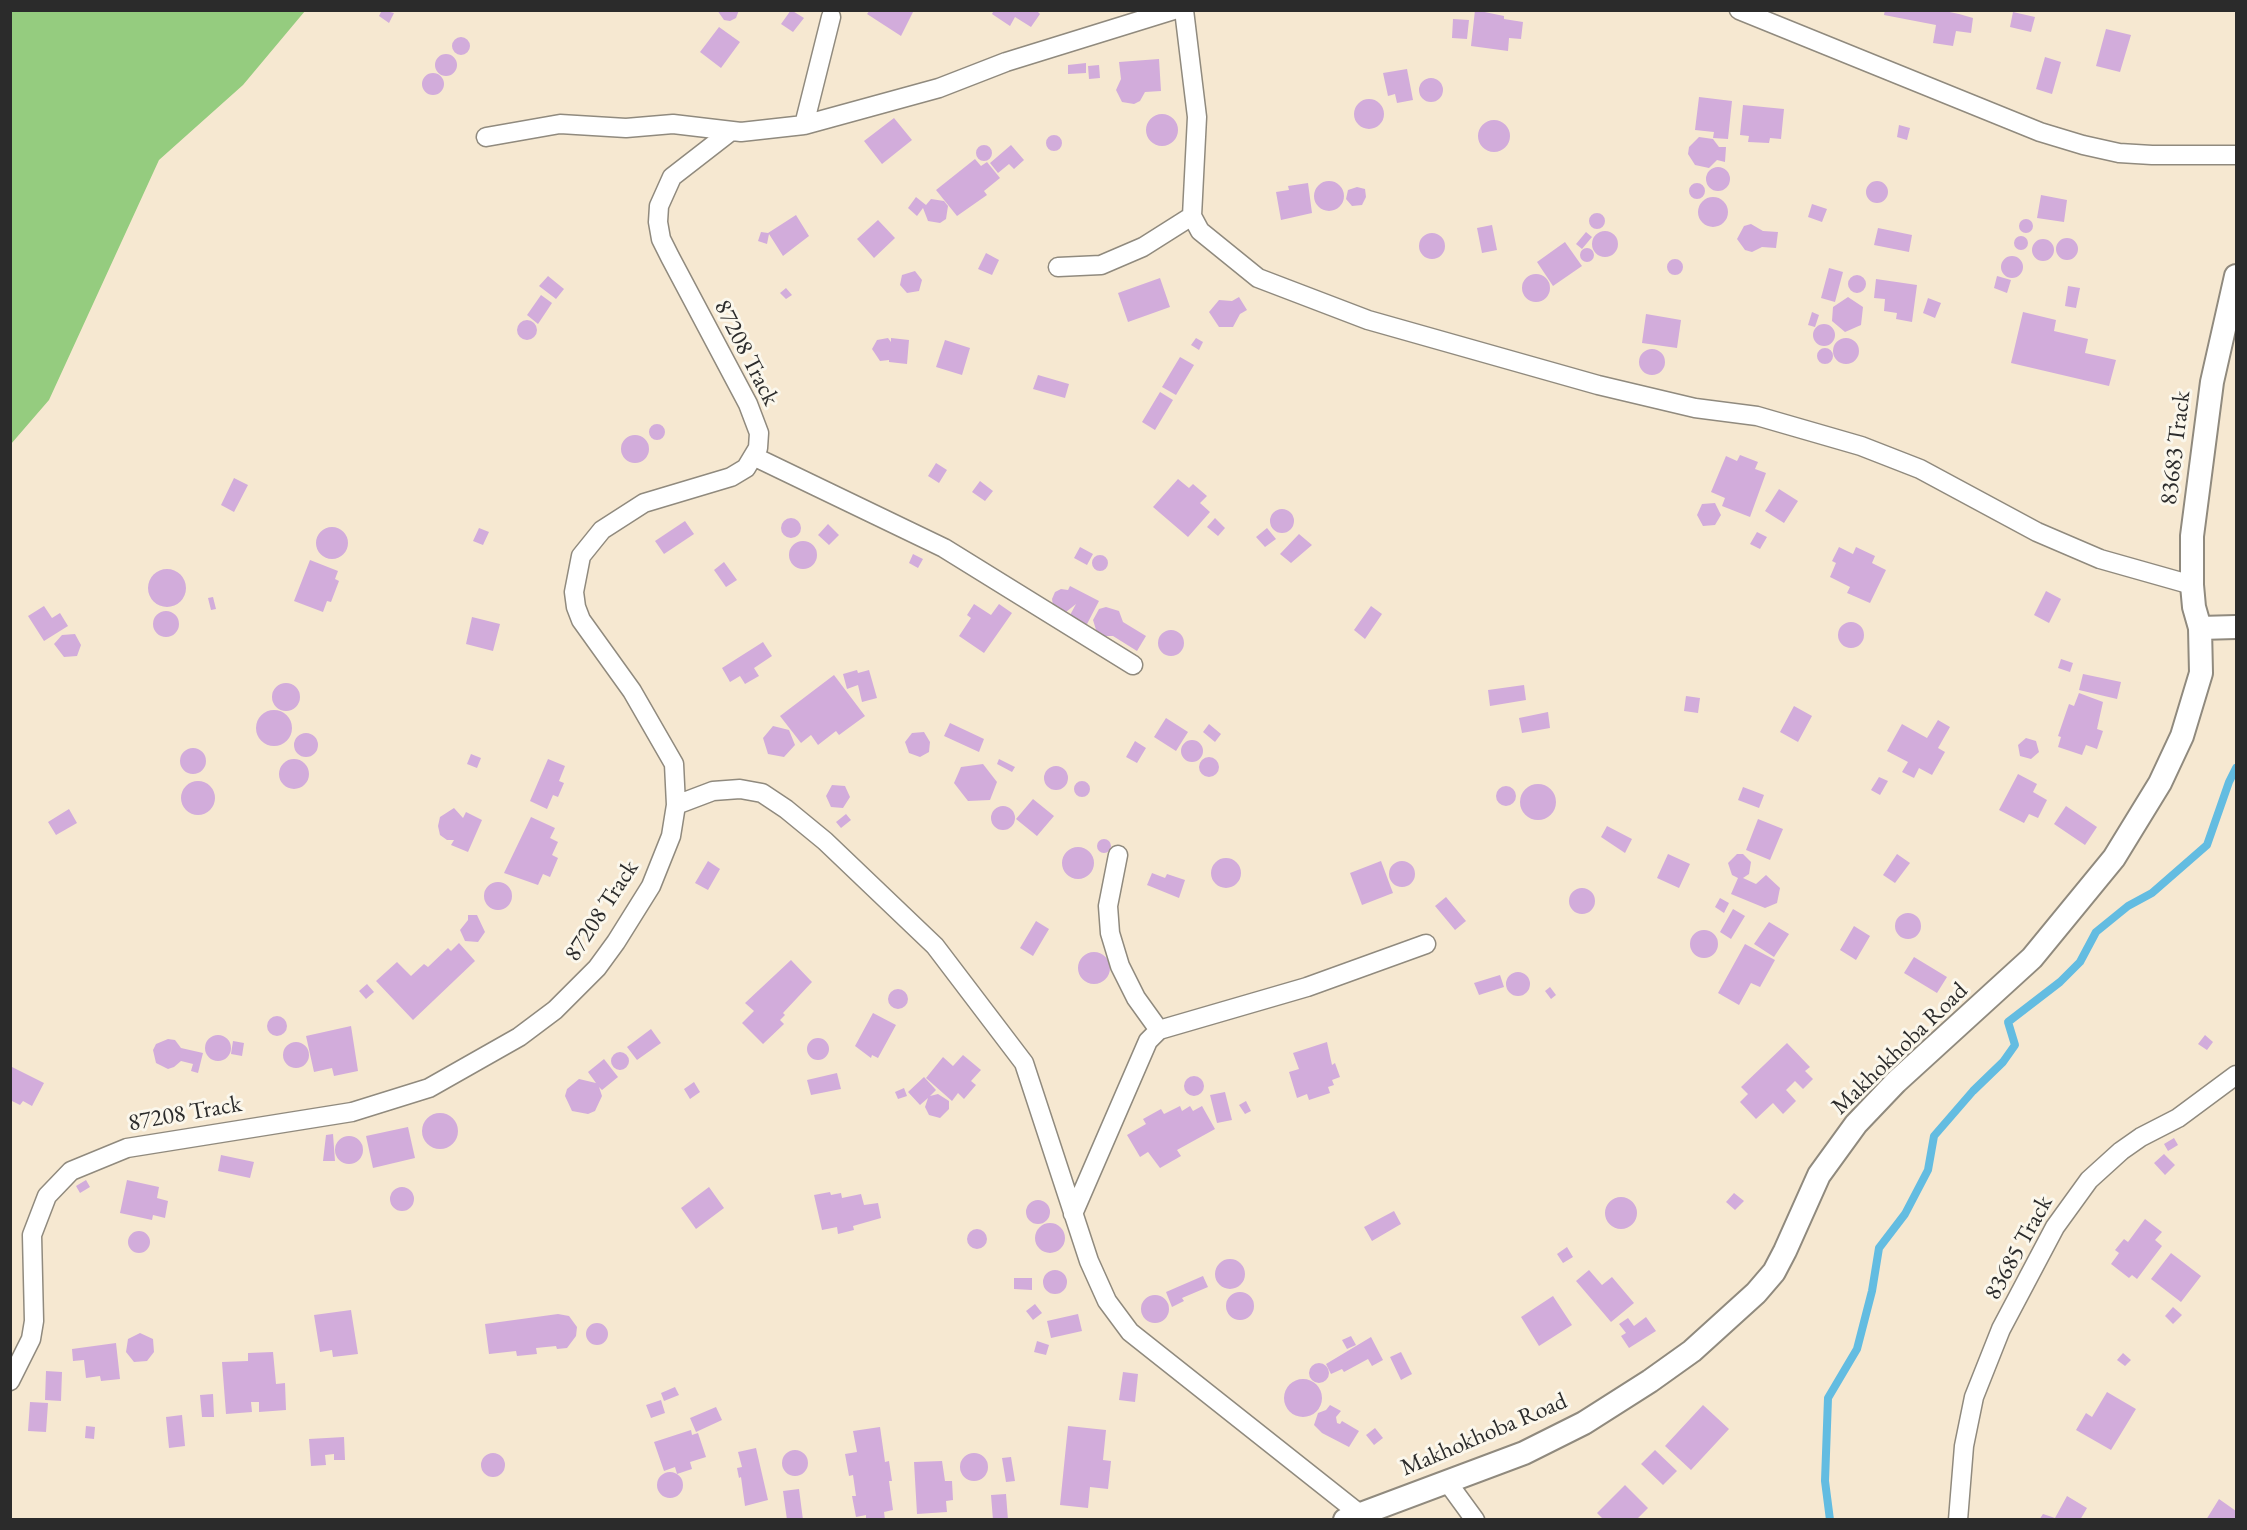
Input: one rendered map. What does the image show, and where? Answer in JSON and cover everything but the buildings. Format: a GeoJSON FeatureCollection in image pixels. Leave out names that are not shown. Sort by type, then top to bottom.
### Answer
{"type":"FeatureCollection","features":[{"type":"Feature","properties":{"kind":"street"},"geometry":{"type":"LineString","coordinates":[[486,137],[560,124],[626,128],[673,124],[730,132],[773,130],[804,125],[916,95],[1006,62],[1174,10]]}},
{"type":"Feature","properties":{"kind":"street"},"geometry":{"type":"LineString","coordinates":[[1184,10],[1197,117],[1192,216],[1200,231],[1258,278],[1300,296],[1368,320],[1598,385],[1695,408],[1757,416],[1850,442],[1920,469],[2037,532],[2100,559],[2192,585]]}},
{"type":"Feature","properties":{"kind":"street"},"geometry":{"type":"LineString","coordinates":[[1739,10],[2040,132],[2083,146],[2130,154],[2236,155]]}},
{"type":"Feature","properties":{"kind":"street"},"geometry":{"type":"LineString","coordinates":[[804,125],[831,17]]}},
{"type":"Feature","properties":{"kind":"street","name":"87208 Track"},"geometry":{"type":"LineString","coordinates":[[10,1381],[31,1339],[34,1321],[32,1235],[47,1196],[71,1171],[127,1148],[222,1131],[309,1120],[373,1106],[429,1088],[519,1037],[578,988],[616,942],[651,886],[662,862],[676,805],[674,764],[664,743],[632,691],[591,635],[576,607],[574,592],[581,556],[602,530],[644,503],[731,477],[747,468],[755,457],[759,433],[748,404],[670,257],[658,222],[659,206],[672,177],[730,132]]}},
{"type":"Feature","properties":{"kind":"street"},"geometry":{"type":"LineString","coordinates":[[1058,267],[1101,265],[1143,247],[1192,216]]}},
{"type":"Feature","properties":{"kind":"street","name":"83683 Track"},"geometry":{"type":"LineString","coordinates":[[2200,628],[2192,585],[2192,536],[2212,382],[2236,276]]}},
{"type":"Feature","properties":{"kind":"street"},"geometry":{"type":"LineString","coordinates":[[755,457],[944,548],[1133,665]]}},
{"type":"Feature","properties":{"kind":"street"},"geometry":{"type":"LineString","coordinates":[[2200,628],[2236,627]]}},
{"type":"Feature","properties":{"kind":"street","name":"Makhokhoba Road"},"geometry":{"type":"LineString","coordinates":[[1353,1517],[1524,1453],[1584,1423],[1692,1351],[1756,1293],[1774,1272],[1819,1175],[1856,1124],[1896,1082],[1990,1000],[2032,958],[2114,858],[2160,783],[2182,736],[2201,673],[2200,628]]}},
{"type":"Feature","properties":{"kind":"street"},"geometry":{"type":"LineString","coordinates":[[676,805],[713,791],[740,789],[762,793],[786,809],[825,841],[935,946],[1024,1063],[1089,1261],[1107,1301],[1130,1332],[1353,1517]]}},
{"type":"Feature","properties":{"kind":"street"},"geometry":{"type":"LineString","coordinates":[[1118,855],[1108,906],[1110,933],[1120,966],[1136,998],[1160,1030]]}},
{"type":"Feature","properties":{"kind":"street"},"geometry":{"type":"LineString","coordinates":[[1074,1214],[1148,1041],[1160,1030],[1307,987],[1426,944]]}},
{"type":"Feature","properties":{"kind":"street","name":"83685 Track"},"geometry":{"type":"LineString","coordinates":[[1958,1520],[1964,1446],[1974,1397],[2001,1329],[2055,1227],[2090,1180],[2121,1151],[2140,1137],[2178,1118],[2219,1090],[2236,1075]]}},
{"type":"Feature","properties":{"kind":"street"},"geometry":{"type":"LineString","coordinates":[[1448,1483],[1475,1520]]}},
{"type":"Feature","properties":{"kind":"green space"},"geometry":{"type":"Polygon","coordinates":[[[11,10],[305,11],[243,85],[159,160],[49,400],[11,444],[11,10]]]}},
{"type":"Feature","properties":{"kind":"waterway"},"geometry":{"type":"LineString","coordinates":[[1830,1520],[1825,1481],[1828,1398],[1857,1349],[1872,1291],[1879,1248],[1905,1214],[1928,1170],[1934,1136],[1973,1091],[2003,1062],[2015,1045],[2008,1022],[2060,982],[2080,962],[2096,932],[2128,906],[2152,893],[2207,845],[2236,768]]}}]}
